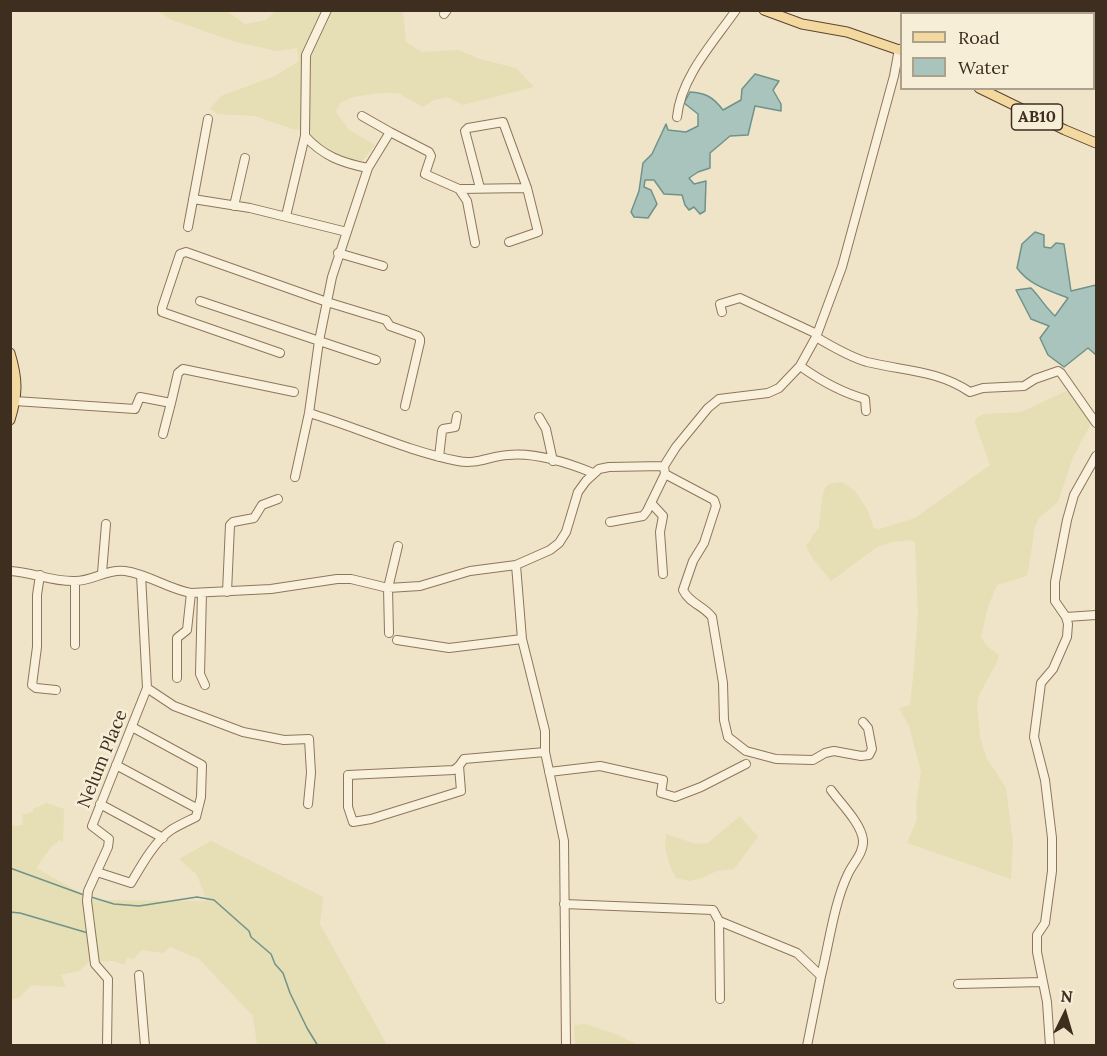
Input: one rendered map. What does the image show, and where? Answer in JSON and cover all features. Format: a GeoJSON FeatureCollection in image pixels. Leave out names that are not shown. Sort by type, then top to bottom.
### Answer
{"type":"FeatureCollection","features":[{"type":"Feature","properties":{"kind":"main road"},"geometry":{"type":"LineString","coordinates":[[764,10],[802,24],[847,32],[900,50]]}},
{"type":"Feature","properties":{"kind":"main road","name":"AB10"},"geometry":{"type":"LineString","coordinates":[[983,90],[1065,130],[1096,142]]}},
{"type":"Feature","properties":{"kind":"main road"},"geometry":{"type":"LineString","coordinates":[[10,353],[17,375],[15,401],[10,420]]}},
{"type":"Feature","properties":{"kind":"street"},"geometry":{"type":"LineString","coordinates":[[286,216],[305,136],[306,55],[327,10]]}},
{"type":"Feature","properties":{"kind":"street"},"geometry":{"type":"LineString","coordinates":[[677,117],[678,106],[691,76],[736,10]]}},
{"type":"Feature","properties":{"kind":"street"},"geometry":{"type":"LineString","coordinates":[[610,522],[643,516],[676,447],[708,408],[719,399],[768,393],[779,388],[800,366],[832,298],[842,267],[900,50]]}},
{"type":"Feature","properties":{"kind":"street"},"geometry":{"type":"LineString","coordinates":[[362,116],[429,152],[431,156],[425,174],[459,189],[527,188]]}},
{"type":"Feature","properties":{"kind":"street"},"geometry":{"type":"LineString","coordinates":[[188,227],[208,119]]}},
{"type":"Feature","properties":{"kind":"street"},"geometry":{"type":"LineString","coordinates":[[480,188],[465,131],[468,128],[503,122],[507,127],[527,188],[538,232],[509,242]]}},
{"type":"Feature","properties":{"kind":"street"},"geometry":{"type":"LineString","coordinates":[[295,477],[309,413],[319,341],[338,253],[368,168],[390,132]]}},
{"type":"Feature","properties":{"kind":"street"},"geometry":{"type":"LineString","coordinates":[[305,136],[313,145],[332,158],[368,168]]}},
{"type":"Feature","properties":{"kind":"street"},"geometry":{"type":"LineString","coordinates":[[234,206],[245,158]]}},
{"type":"Feature","properties":{"kind":"street"},"geometry":{"type":"LineString","coordinates":[[459,189],[467,201],[475,243]]}},
{"type":"Feature","properties":{"kind":"street"},"geometry":{"type":"LineString","coordinates":[[193,199],[286,216],[347,232]]}},
{"type":"Feature","properties":{"kind":"street"},"geometry":{"type":"LineString","coordinates":[[280,353],[162,312],[180,254],[186,252],[327,302],[386,320],[390,326],[414,333],[420,339],[405,406]]}},
{"type":"Feature","properties":{"kind":"street"},"geometry":{"type":"LineString","coordinates":[[338,253],[383,266]]}},
{"type":"Feature","properties":{"kind":"street"},"geometry":{"type":"LineString","coordinates":[[722,312],[720,304],[740,298],[865,361],[942,377],[954,381],[970,392],[983,388],[1024,386],[1035,379],[1058,371],[1096,423]]}},
{"type":"Feature","properties":{"kind":"street"},"geometry":{"type":"LineString","coordinates":[[200,301],[376,360]]}},
{"type":"Feature","properties":{"kind":"street"},"geometry":{"type":"LineString","coordinates":[[800,366],[828,385],[846,394],[865,399],[866,411]]}},
{"type":"Feature","properties":{"kind":"street"},"geometry":{"type":"LineString","coordinates":[[163,434],[178,373],[183,369],[294,392]]}},
{"type":"Feature","properties":{"kind":"street"},"geometry":{"type":"LineString","coordinates":[[15,401],[135,409],[140,397],[171,403]]}},
{"type":"Feature","properties":{"kind":"street"},"geometry":{"type":"LineString","coordinates":[[309,413],[439,457],[466,463],[519,454],[579,467],[593,473]]}},
{"type":"Feature","properties":{"kind":"street"},"geometry":{"type":"LineString","coordinates":[[439,457],[442,431],[455,427],[457,416]]}},
{"type":"Feature","properties":{"kind":"street"},"geometry":{"type":"LineString","coordinates":[[539,417],[546,429],[553,461]]}},
{"type":"Feature","properties":{"kind":"street"},"geometry":{"type":"LineString","coordinates":[[1050,1046],[1047,1002],[1037,952],[1037,935],[1045,923],[1052,871],[1052,838],[1046,780],[1034,737],[1041,683],[1053,669],[1067,637],[1066,617],[1055,601],[1055,582],[1066,520],[1074,495],[1096,456]]}},
{"type":"Feature","properties":{"kind":"street"},"geometry":{"type":"LineString","coordinates":[[10,571],[75,581],[108,571],[124,571],[191,593],[271,589],[337,579],[351,579],[388,588],[420,586],[470,571],[516,565],[550,550],[559,543],[566,532],[578,492],[599,469],[609,467],[665,470],[714,500],[716,506],[704,543],[693,561],[683,590],[686,597],[706,609],[712,617],[723,683],[724,720],[728,737],[747,751],[776,759],[813,760],[834,751],[861,756],[869,755],[872,749],[868,728],[863,722]]}},
{"type":"Feature","properties":{"kind":"street"},"geometry":{"type":"LineString","coordinates":[[227,592],[230,525],[233,522],[254,518],[262,505],[278,499]]}},
{"type":"Feature","properties":{"kind":"street"},"geometry":{"type":"LineString","coordinates":[[651,503],[663,516],[660,532],[663,574]]}},
{"type":"Feature","properties":{"kind":"street"},"geometry":{"type":"LineString","coordinates":[[102,573],[106,524]]}},
{"type":"Feature","properties":{"kind":"street"},"geometry":{"type":"LineString","coordinates":[[389,633],[388,588],[398,546]]}},
{"type":"Feature","properties":{"kind":"street"},"geometry":{"type":"LineString","coordinates":[[516,565],[522,639],[544,731],[545,752],[564,841],[566,1046]]}},
{"type":"Feature","properties":{"kind":"street"},"geometry":{"type":"LineString","coordinates":[[40,575],[33,685],[36,688],[56,690]]}},
{"type":"Feature","properties":{"kind":"street","name":"Nelum Place"},"geometry":{"type":"LineString","coordinates":[[107,1046],[108,979],[95,964],[87,901],[88,891],[108,847],[109,839],[93,826],[147,688],[141,575]]}},
{"type":"Feature","properties":{"kind":"street"},"geometry":{"type":"LineString","coordinates":[[75,581],[75,645]]}},
{"type":"Feature","properties":{"kind":"street"},"geometry":{"type":"LineString","coordinates":[[177,678],[177,638],[187,630],[191,593]]}},
{"type":"Feature","properties":{"kind":"street"},"geometry":{"type":"LineString","coordinates":[[202,593],[200,674],[205,685]]}},
{"type":"Feature","properties":{"kind":"street"},"geometry":{"type":"LineString","coordinates":[[1066,617],[1096,615]]}},
{"type":"Feature","properties":{"kind":"street"},"geometry":{"type":"LineString","coordinates":[[397,640],[449,648],[522,639]]}},
{"type":"Feature","properties":{"kind":"street"},"geometry":{"type":"LineString","coordinates":[[147,688],[174,706],[243,732],[284,740],[309,739],[311,773],[308,804]]}},
{"type":"Feature","properties":{"kind":"street"},"geometry":{"type":"LineString","coordinates":[[97,872],[131,883],[142,864],[163,838],[170,831],[196,817],[201,797],[202,765],[132,727]]}},
{"type":"Feature","properties":{"kind":"street"},"geometry":{"type":"LineString","coordinates":[[459,766],[461,791],[370,819],[353,822],[348,807],[348,775],[454,770],[464,759],[545,752]]}},
{"type":"Feature","properties":{"kind":"street"},"geometry":{"type":"LineString","coordinates":[[549,772],[600,766],[663,780],[661,793],[675,797],[746,764]]}},
{"type":"Feature","properties":{"kind":"street"},"geometry":{"type":"LineString","coordinates":[[116,765],[198,809]]}},
{"type":"Feature","properties":{"kind":"street"},"geometry":{"type":"LineString","coordinates":[[807,1046],[840,898],[849,873],[858,860],[863,842],[857,826],[831,790]]}},
{"type":"Feature","properties":{"kind":"street"},"geometry":{"type":"LineString","coordinates":[[100,804],[163,838]]}},
{"type":"Feature","properties":{"kind":"street"},"geometry":{"type":"LineString","coordinates":[[564,904],[713,910],[719,921],[720,999]]}},
{"type":"Feature","properties":{"kind":"street"},"geometry":{"type":"LineString","coordinates":[[719,921],[797,953],[821,976]]}},
{"type":"Feature","properties":{"kind":"street"},"geometry":{"type":"LineString","coordinates":[[139,975],[145,1046]]}},
{"type":"Feature","properties":{"kind":"street"},"geometry":{"type":"LineString","coordinates":[[958,984],[1042,982]]}},
{"type":"Feature","properties":{"kind":"shaded area"},"geometry":{"type":"Polygon","coordinates":[[[157,11],[227,11],[245,24],[266,20],[275,11],[403,11],[406,42],[422,52],[458,50],[480,59],[516,68],[534,87],[463,105],[447,97],[434,100],[423,107],[398,93],[353,97],[340,103],[336,112],[349,130],[375,145],[362,161],[344,157],[321,146],[311,135],[311,131],[292,129],[255,116],[218,114],[210,109],[221,96],[275,76],[299,61],[297,48],[277,51],[236,42],[172,20],[157,11]]]}},
{"type":"Feature","properties":{"kind":"shaded area"},"geometry":{"type":"Polygon","coordinates":[[[1066,391],[1071,393],[1092,422],[1073,457],[1058,502],[1039,518],[1035,527],[1026,576],[997,585],[988,607],[981,637],[987,646],[999,655],[978,697],[977,707],[980,737],[986,757],[1006,788],[1013,842],[1011,879],[907,843],[917,820],[916,805],[921,772],[909,726],[899,708],[910,705],[913,677],[918,614],[915,543],[911,540],[892,542],[877,547],[831,581],[813,559],[806,546],[819,527],[822,497],[829,484],[842,482],[855,491],[867,509],[874,528],[879,529],[915,518],[990,465],[975,423],[976,418],[984,414],[1021,412],[1066,391]]]}},
{"type":"Feature","properties":{"kind":"shaded area"},"geometry":{"type":"Polygon","coordinates":[[[47,803],[64,809],[63,843],[60,840],[52,846],[36,868],[93,900],[207,901],[197,875],[179,859],[211,841],[323,897],[320,924],[387,1045],[257,1045],[253,1016],[199,959],[170,947],[163,953],[142,950],[134,959],[127,958],[125,965],[113,961],[89,962],[79,971],[61,975],[66,987],[32,985],[19,998],[11,999],[10,817],[13,826],[23,825],[22,815],[33,812],[33,809],[47,803]]]}},
{"type":"Feature","properties":{"kind":"shaded area"},"geometry":{"type":"Polygon","coordinates":[[[740,816],[758,837],[734,869],[717,871],[689,881],[676,878],[665,848],[666,834],[696,844],[708,843],[740,816]]]}},
{"type":"Feature","properties":{"kind":"shaded area"},"geometry":{"type":"Polygon","coordinates":[[[585,1024],[638,1045],[575,1045],[574,1025],[585,1024]]]}},
{"type":"Feature","properties":{"kind":"water"},"geometry":{"type":"Polygon","coordinates":[[[993,11],[1096,11],[1096,67],[1095,12],[993,11]]]}},
{"type":"Feature","properties":{"kind":"water"},"geometry":{"type":"Polygon","coordinates":[[[755,74],[779,81],[773,90],[781,104],[781,111],[755,106],[748,135],[730,136],[710,153],[710,168],[689,178],[694,184],[706,181],[705,211],[700,214],[694,207],[689,210],[682,195],[664,194],[654,180],[645,180],[644,187],[651,190],[657,204],[648,218],[634,217],[631,212],[639,191],[643,163],[652,154],[666,124],[668,130],[686,132],[698,126],[698,114],[684,103],[690,92],[709,97],[723,110],[741,100],[742,89],[755,74]]]}},
{"type":"Feature","properties":{"kind":"water"},"geometry":{"type":"Polygon","coordinates":[[[1035,232],[1044,235],[1044,247],[1051,248],[1056,243],[1064,244],[1071,291],[1096,285],[1096,355],[1088,348],[1064,367],[1048,355],[1040,338],[1049,326],[1031,319],[1016,290],[1031,288],[1055,316],[1068,298],[1034,283],[1017,268],[1022,244],[1035,232]]]}},
{"type":"Feature","properties":{"kind":"waterway"},"geometry":{"type":"LineString","coordinates":[[10,868],[84,895]]}},
{"type":"Feature","properties":{"kind":"waterway"},"geometry":{"type":"LineString","coordinates":[[91,897],[114,904],[139,906],[197,897],[214,900],[271,954],[275,964],[283,973],[290,993],[318,1046]]}},
{"type":"Feature","properties":{"kind":"waterway"},"geometry":{"type":"LineString","coordinates":[[10,912],[88,933]]}}]}
